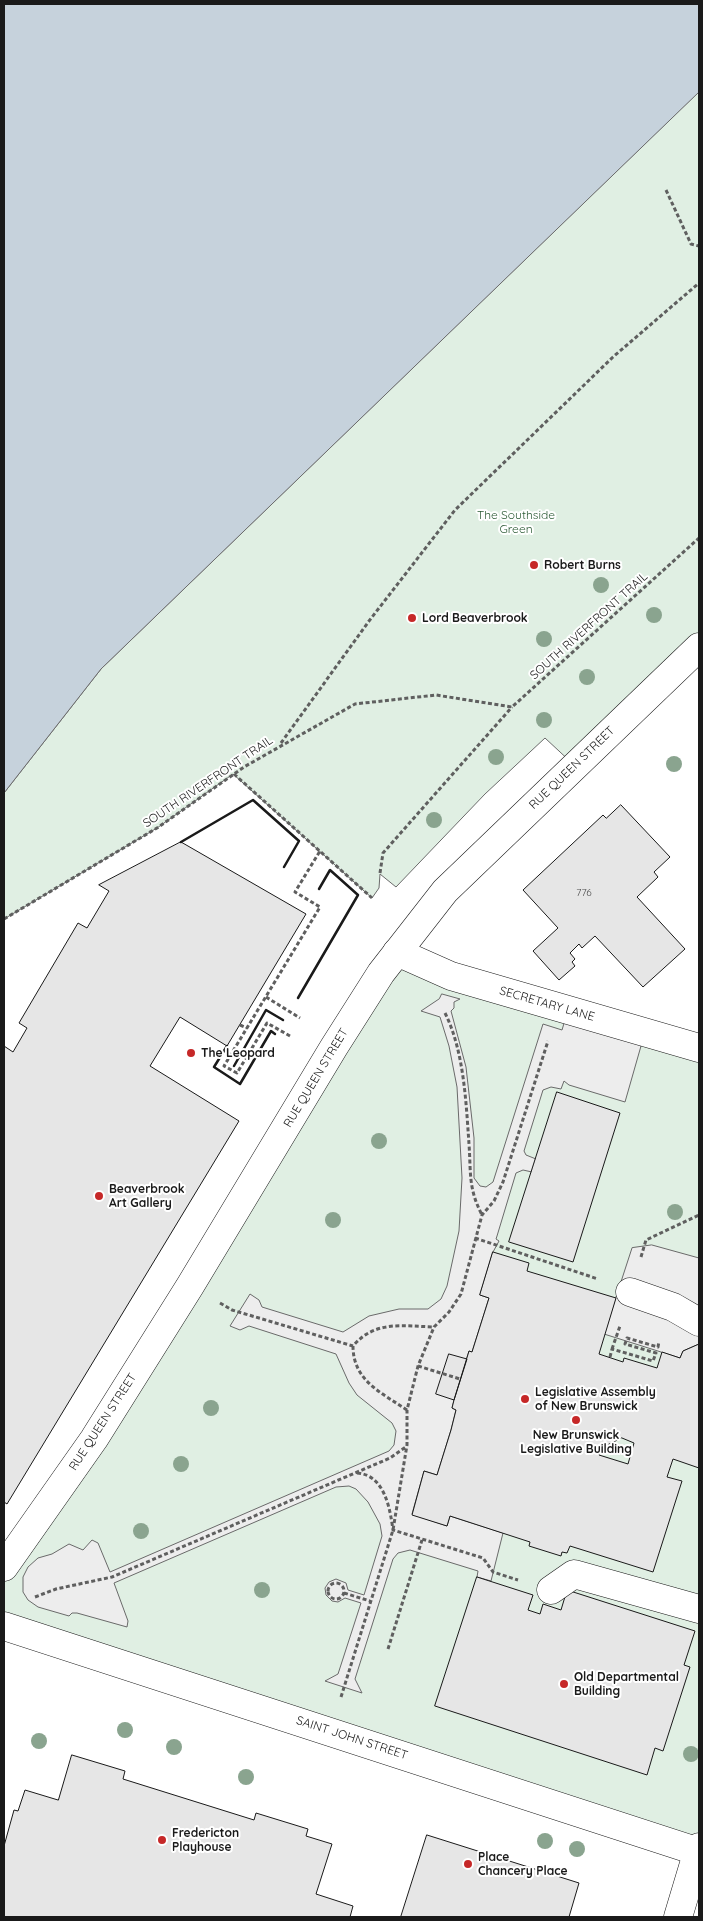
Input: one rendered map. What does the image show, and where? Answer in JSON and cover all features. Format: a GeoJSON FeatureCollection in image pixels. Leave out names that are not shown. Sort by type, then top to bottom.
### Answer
{"type":"FeatureCollection","features":[{"type":"Feature","properties":{"kind":"main road","name":"RUE QUEEN STREET"},"geometry":{"type":"LineString","coordinates":[[4,1567],[94,1439],[190,1286],[334,1047],[381,973],[445,891],[699,647]]}},
{"type":"Feature","properties":{"kind":"main road","name":"SECRETARY LANE"},"geometry":{"type":"LineString","coordinates":[[397,952],[451,976],[699,1048]]}},
{"type":"Feature","properties":{"kind":"main road"},"geometry":{"type":"LineString","coordinates":[[630,1292],[673,1307],[699,1322]]}},
{"type":"Feature","properties":{"kind":"main road"},"geometry":{"type":"LineString","coordinates":[[551,1590],[574,1574],[699,1609]]}},
{"type":"Feature","properties":{"kind":"main road","name":"SAINT JOHN STREET"},"geometry":{"type":"LineString","coordinates":[[4,1626],[699,1850]]}},
{"type":"Feature","properties":{"kind":"main road"},"geometry":{"type":"LineString","coordinates":[[678,1917],[699,1850]]}},
{"type":"Feature","properties":{"kind":"path"},"geometry":{"type":"LineString","coordinates":[[666,190],[691,244],[699,246]]}},
{"type":"Feature","properties":{"kind":"path"},"geometry":{"type":"LineString","coordinates":[[280,745],[369,621],[455,510],[613,357],[699,283]]}},
{"type":"Feature","properties":{"kind":"path","name":"SOUTH RIVERFRONT TRAIL"},"geometry":{"type":"LineString","coordinates":[[4,919],[157,828],[234,774],[280,745],[355,704],[436,694],[512,706],[699,538]]}},
{"type":"Feature","properties":{"kind":"path"},"geometry":{"type":"LineString","coordinates":[[380,873],[383,853],[512,706]]}},
{"type":"Feature","properties":{"kind":"path"},"geometry":{"type":"LineString","coordinates":[[234,774],[372,898]]}},
{"type":"Feature","properties":{"kind":"path"},"geometry":{"type":"LineString","coordinates":[[290,1036],[267,1023],[236,1073],[224,1066],[320,907],[295,892],[320,851]]}},
{"type":"Feature","properties":{"kind":"path"},"geometry":{"type":"LineString","coordinates":[[266,997],[300,1018]]}},
{"type":"Feature","properties":{"kind":"path"},"geometry":{"type":"LineString","coordinates":[[330,1732],[393,1530],[407,1445],[407,1410],[418,1366],[434,1327],[449,1312],[461,1294],[482,1214],[494,1201],[503,1182],[559,1007]]}},
{"type":"Feature","properties":{"kind":"path"},"geometry":{"type":"LineString","coordinates":[[443,1008],[457,1051],[461,1073],[468,1137],[469,1181],[474,1200],[482,1214]]}},
{"type":"Feature","properties":{"kind":"path"},"geometry":{"type":"LineString","coordinates":[[240,1025],[248,1028]]}},
{"type":"Feature","properties":{"kind":"path"},"geometry":{"type":"LineString","coordinates":[[475,1238],[579,1271],[630,1292],[646,1240],[699,1215]]}},
{"type":"Feature","properties":{"kind":"path"},"geometry":{"type":"LineString","coordinates":[[190,1286],[232,1310],[352,1346]]}},
{"type":"Feature","properties":{"kind":"path"},"geometry":{"type":"LineString","coordinates":[[352,1346],[368,1332],[379,1327],[392,1324],[434,1327]]}},
{"type":"Feature","properties":{"kind":"path"},"geometry":{"type":"LineString","coordinates":[[610,1357],[618,1331]]}},
{"type":"Feature","properties":{"kind":"path"},"geometry":{"type":"LineString","coordinates":[[612,1349],[654,1361],[656,1353],[625,1344],[627,1338],[658,1347],[660,1340],[652,1338]]}},
{"type":"Feature","properties":{"kind":"path"},"geometry":{"type":"LineString","coordinates":[[352,1346],[356,1367],[363,1379],[374,1390],[407,1410]]}},
{"type":"Feature","properties":{"kind":"path"},"geometry":{"type":"LineString","coordinates":[[418,1366],[460,1379]]}},
{"type":"Feature","properties":{"kind":"path"},"geometry":{"type":"LineString","coordinates":[[28,1600],[56,1589],[112,1577],[390,1458],[407,1445]]}},
{"type":"Feature","properties":{"kind":"path"},"geometry":{"type":"LineString","coordinates":[[353,1473],[367,1476],[385,1495],[390,1508],[393,1530]]}},
{"type":"Feature","properties":{"kind":"path"},"geometry":{"type":"LineString","coordinates":[[393,1530],[483,1558],[493,1572]]}},
{"type":"Feature","properties":{"kind":"path"},"geometry":{"type":"LineString","coordinates":[[388,1649],[422,1540]]}},
{"type":"Feature","properties":{"kind":"path"},"geometry":{"type":"LineString","coordinates":[[338,1583],[344,1588],[344,1593],[339,1598],[334,1598],[329,1592],[329,1588],[338,1583]]}},
{"type":"Feature","properties":{"kind":"path"},"geometry":{"type":"LineString","coordinates":[[344,1593],[370,1601]]}},
{"type":"Feature","properties":{"kind":"green space","name":"The Southside Green"},"geometry":{"type":"Polygon","coordinates":[[[699,92],[699,647],[574,765],[545,738],[485,794],[396,887],[380,874],[379,888],[372,898],[233,774],[157,828],[4,919],[4,793],[101,669],[699,92]]]}},
{"type":"Feature","properties":{"kind":"green space"},"geometry":{"type":"Polygon","coordinates":[[[397,952],[699,1048],[699,1847],[4,1626],[4,1567],[397,952]]]}},
{"type":"Feature","properties":{"kind":"shaded area"},"geometry":{"type":"Polygon","coordinates":[[[4,4],[699,4],[699,92],[101,669],[4,793],[4,4]]]}},
{"type":"Feature","properties":{"kind":"shaded area"},"geometry":{"type":"Polygon","coordinates":[[[442,994],[460,999],[454,1002],[454,1008],[451,1011],[466,1067],[474,1138],[474,1178],[480,1186],[486,1187],[493,1182],[543,1024],[562,1030],[568,1010],[645,1032],[625,1102],[569,1085],[564,1081],[561,1089],[551,1087],[543,1090],[524,1151],[526,1155],[536,1159],[532,1172],[523,1170],[516,1173],[496,1239],[499,1241],[493,1252],[480,1295],[489,1298],[472,1352],[469,1351],[454,1400],[452,1408],[456,1410],[451,1430],[437,1475],[424,1471],[412,1514],[447,1526],[450,1516],[503,1533],[491,1581],[477,1577],[478,1571],[410,1550],[398,1553],[393,1559],[355,1679],[362,1693],[325,1681],[338,1674],[361,1603],[345,1598],[338,1602],[332,1601],[326,1595],[325,1588],[329,1582],[336,1579],[346,1583],[348,1590],[364,1595],[382,1536],[380,1524],[368,1502],[356,1489],[349,1486],[336,1487],[114,1583],[128,1621],[127,1627],[77,1613],[72,1613],[69,1616],[38,1607],[28,1600],[23,1592],[23,1577],[28,1567],[38,1558],[52,1554],[69,1544],[83,1550],[92,1540],[98,1543],[110,1572],[389,1451],[394,1445],[396,1431],[392,1423],[357,1395],[349,1383],[336,1354],[249,1326],[240,1330],[230,1326],[250,1294],[259,1300],[262,1307],[343,1332],[369,1316],[399,1309],[428,1309],[441,1299],[447,1286],[459,1231],[462,1178],[457,1087],[449,1046],[440,1017],[421,1011],[439,999],[442,994]]]}},
{"type":"Feature","properties":{"kind":"shaded area"},"geometry":{"type":"Polygon","coordinates":[[[652,1245],[699,1258],[699,1344],[683,1351],[680,1358],[604,1334],[632,1248],[652,1245]]]}},
{"type":"Feature","properties":{"kind":"building"},"geometry":{"type":"Polygon","coordinates":[[[621,805],[670,857],[654,872],[658,877],[637,897],[685,949],[643,987],[595,936],[582,948],[579,944],[570,953],[575,959],[572,962],[575,966],[559,980],[533,951],[558,928],[523,890],[603,815],[606,818],[621,805]]]}},
{"type":"Feature","properties":{"kind":"building","name":"Beaverbrook Art Gallery"},"geometry":{"type":"Polygon","coordinates":[[[181,842],[306,914],[227,1046],[180,1017],[150,1066],[239,1121],[7,1504],[4,1502],[4,1046],[13,1052],[27,1028],[19,1023],[78,923],[87,928],[109,891],[99,885],[181,842]]]}},
{"type":"Feature","properties":{"kind":"building"},"geometry":{"type":"Polygon","coordinates":[[[557,1092],[620,1113],[573,1262],[509,1242],[557,1092]]]}},
{"type":"Feature","properties":{"kind":"building","name":"New Brunswick Legislative Building"},"geometry":{"type":"Polygon","coordinates":[[[493,1252],[529,1263],[527,1271],[616,1298],[599,1354],[623,1362],[624,1358],[657,1368],[662,1352],[680,1358],[683,1351],[699,1344],[699,1468],[673,1459],[667,1477],[682,1481],[653,1572],[570,1546],[567,1553],[562,1552],[561,1556],[529,1546],[530,1542],[450,1516],[447,1526],[412,1515],[424,1471],[437,1475],[451,1430],[456,1410],[452,1408],[454,1400],[469,1351],[472,1352],[489,1298],[480,1295],[493,1252]],[[622,1438],[600,1449],[599,1455],[628,1464],[634,1443],[622,1438]]]}},
{"type":"Feature","properties":{"kind":"building"},"geometry":{"type":"Polygon","coordinates":[[[449,1354],[467,1359],[454,1400],[436,1394],[449,1354]]]}},
{"type":"Feature","properties":{"kind":"building","name":"Old Departmental Building"},"geometry":{"type":"Polygon","coordinates":[[[477,1577],[533,1595],[528,1610],[540,1614],[543,1604],[561,1610],[567,1590],[695,1631],[684,1665],[690,1667],[663,1751],[655,1748],[647,1775],[435,1706],[477,1577]]]}},
{"type":"Feature","properties":{"kind":"building","name":"Fredericton Playhouse"},"geometry":{"type":"Polygon","coordinates":[[[72,1755],[125,1771],[123,1779],[254,1820],[256,1813],[308,1829],[306,1836],[332,1844],[316,1894],[353,1906],[350,1917],[4,1917],[4,1846],[14,1810],[18,1811],[25,1790],[58,1800],[72,1755]]]}},
{"type":"Feature","properties":{"kind":"building","name":"Place Chancery Place"},"geometry":{"type":"Polygon","coordinates":[[[427,1835],[579,1883],[569,1917],[401,1917],[427,1835]]]}},
{"type":"Feature","properties":{"kind":"wall"},"geometry":{"type":"LineString","coordinates":[[181,842],[253,800],[299,841],[284,867]]}},
{"type":"Feature","properties":{"kind":"wall"},"geometry":{"type":"LineString","coordinates":[[298,998],[358,895],[330,870],[319,889]]}},
{"type":"Feature","properties":{"kind":"wall"},"geometry":{"type":"LineString","coordinates":[[234,1066],[266,1010],[283,1020]]}},
{"type":"Feature","properties":{"kind":"wall"},"geometry":{"type":"LineString","coordinates":[[227,1046],[214,1067],[240,1084],[271,1031],[275,1034]]}},
{"type":"Feature","properties":{"kind":"place","name":"Robert Burns"},"geometry":{"type":"Point","coordinates":[534,565]}},
{"type":"Feature","properties":{"kind":"place","name":"Lord Beaverbrook"},"geometry":{"type":"Point","coordinates":[412,618]}},
{"type":"Feature","properties":{"kind":"place","name":"The Leopard"},"geometry":{"type":"Point","coordinates":[191,1053]}},
{"type":"Feature","properties":{"kind":"place","name":"Beaverbrook Art Gallery"},"geometry":{"type":"Point","coordinates":[99,1196]}},
{"type":"Feature","properties":{"kind":"place","name":"Legislative Assembly of New Brunswick"},"geometry":{"type":"Point","coordinates":[525,1399]}},
{"type":"Feature","properties":{"kind":"place","name":"New Brunswick Legislative Building"},"geometry":{"type":"Point","coordinates":[576,1420]}},
{"type":"Feature","properties":{"kind":"place","name":"Old Departmental Building"},"geometry":{"type":"Point","coordinates":[564,1684]}},
{"type":"Feature","properties":{"kind":"place","name":"Fredericton Playhouse"},"geometry":{"type":"Point","coordinates":[162,1840]}},
{"type":"Feature","properties":{"kind":"place","name":"Place Chancery Place"},"geometry":{"type":"Point","coordinates":[468,1864]}}]}
